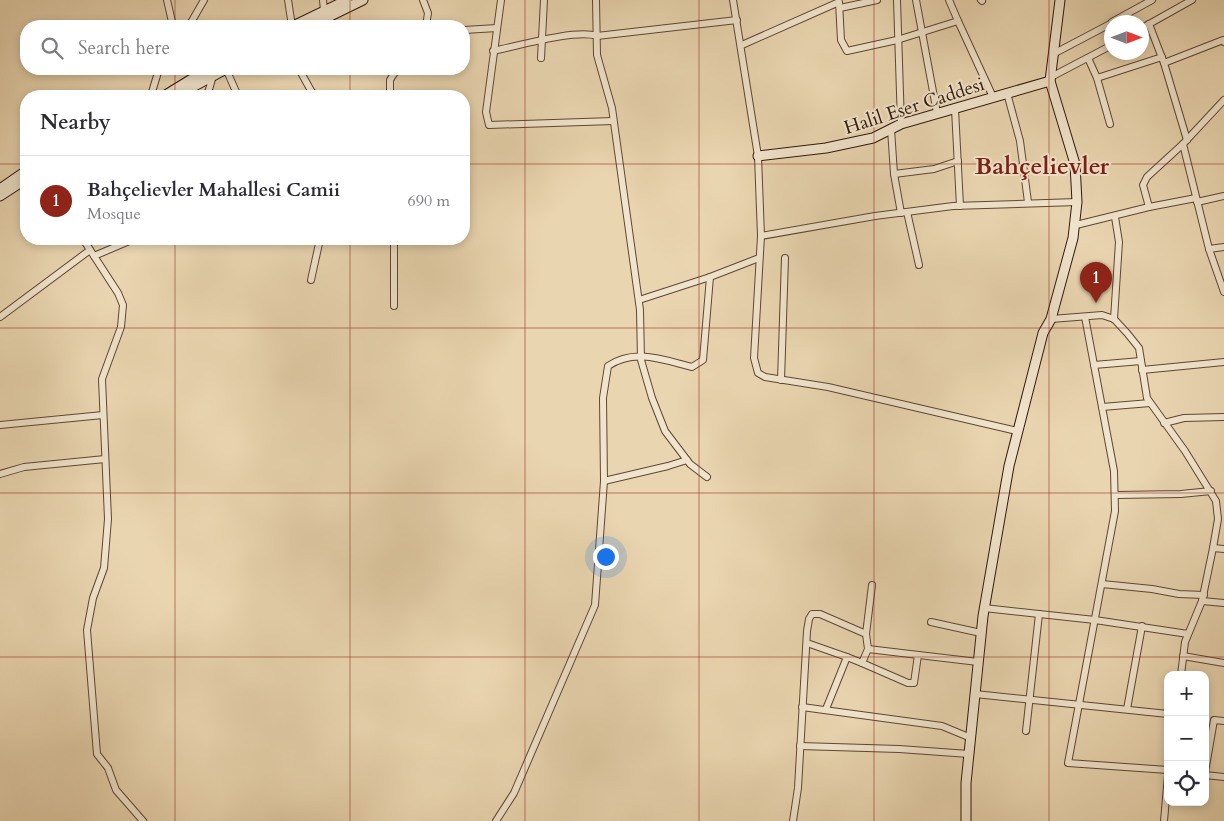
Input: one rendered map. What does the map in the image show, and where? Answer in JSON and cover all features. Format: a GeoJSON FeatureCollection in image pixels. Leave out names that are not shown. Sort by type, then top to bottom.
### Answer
{"type":"FeatureCollection","features":[{"type":"Feature","properties":{"kind":"street"},"geometry":{"type":"LineString","coordinates":[[167,0],[172,20]]}},
{"type":"Feature","properties":{"kind":"street"},"geometry":{"type":"LineString","coordinates":[[193,20],[204,0]]}},
{"type":"Feature","properties":{"kind":"street"},"geometry":{"type":"LineString","coordinates":[[288,0],[291,20]]}},
{"type":"Feature","properties":{"kind":"street"},"geometry":{"type":"LineString","coordinates":[[323,0],[324,11]]}},
{"type":"Feature","properties":{"kind":"street"},"geometry":{"type":"LineString","coordinates":[[305,20],[347,0]]}},
{"type":"Feature","properties":{"kind":"street"},"geometry":{"type":"LineString","coordinates":[[322,20],[363,0]]}},
{"type":"Feature","properties":{"kind":"street"},"geometry":{"type":"LineString","coordinates":[[423,0],[428,13],[427,20]]}},
{"type":"Feature","properties":{"kind":"street"},"geometry":{"type":"LineString","coordinates":[[501,0],[486,112],[489,125],[613,121]]}},
{"type":"Feature","properties":{"kind":"street"},"geometry":{"type":"LineString","coordinates":[[541,58],[540,42],[544,0]]}},
{"type":"Feature","properties":{"kind":"street"},"geometry":{"type":"LineString","coordinates":[[596,0],[597,55],[613,121],[639,300],[641,355],[652,398],[665,431],[687,460],[707,477]]}},
{"type":"Feature","properties":{"kind":"street"},"geometry":{"type":"LineString","coordinates":[[733,0],[742,45],[758,156],[760,236],[754,358],[758,373],[765,377],[828,388],[1017,431]]}},
{"type":"Feature","properties":{"kind":"street"},"geometry":{"type":"LineString","coordinates":[[742,45],[839,3],[877,0]]}},
{"type":"Feature","properties":{"kind":"street"},"geometry":{"type":"LineString","coordinates":[[897,0],[901,124]]}},
{"type":"Feature","properties":{"kind":"street"},"geometry":{"type":"LineString","coordinates":[[916,0],[937,113]]}},
{"type":"Feature","properties":{"kind":"street"},"geometry":{"type":"LineString","coordinates":[[949,0],[993,97]]}},
{"type":"Feature","properties":{"kind":"street"},"geometry":{"type":"LineString","coordinates":[[966,821],[970,738],[984,608],[1017,431],[1043,333],[1050,319],[1076,225],[1076,164],[1050,79],[1055,53],[1060,0]]}},
{"type":"Feature","properties":{"kind":"street"},"geometry":{"type":"LineString","coordinates":[[1126,15],[1152,0]]}},
{"type":"Feature","properties":{"kind":"street"},"geometry":{"type":"LineString","coordinates":[[1192,0],[1149,24],[1163,60],[1186,142],[1209,249],[1224,292]]}},
{"type":"Feature","properties":{"kind":"street"},"geometry":{"type":"LineString","coordinates":[[839,3],[841,40],[847,51],[897,40],[958,21]]}},
{"type":"Feature","properties":{"kind":"street"},"geometry":{"type":"LineString","coordinates":[[494,51],[589,33],[597,36],[737,20]]}},
{"type":"Feature","properties":{"kind":"street"},"geometry":{"type":"LineString","coordinates":[[1055,53],[1104,27]]}},
{"type":"Feature","properties":{"kind":"street"},"geometry":{"type":"LineString","coordinates":[[470,30],[497,28]]}},
{"type":"Feature","properties":{"kind":"street"},"geometry":{"type":"LineString","coordinates":[[1097,78],[1224,41]]}},
{"type":"Feature","properties":{"kind":"street"},"geometry":{"type":"LineString","coordinates":[[1050,79],[1104,49]]}},
{"type":"Feature","properties":{"kind":"street"},"geometry":{"type":"LineString","coordinates":[[1088,58],[1097,78],[1110,124]]}},
{"type":"Feature","properties":{"kind":"street"},"geometry":{"type":"LineString","coordinates":[[153,90],[157,75]]}},
{"type":"Feature","properties":{"kind":"street"},"geometry":{"type":"LineString","coordinates":[[176,90],[204,75]]}},
{"type":"Feature","properties":{"kind":"street"},"geometry":{"type":"LineString","coordinates":[[184,90],[206,75]]}},
{"type":"Feature","properties":{"kind":"street"},"geometry":{"type":"LineString","coordinates":[[208,90],[210,75]]}},
{"type":"Feature","properties":{"kind":"street"},"geometry":{"type":"LineString","coordinates":[[229,75],[235,90]]}},
{"type":"Feature","properties":{"kind":"street"},"geometry":{"type":"LineString","coordinates":[[301,75],[310,90]]}},
{"type":"Feature","properties":{"kind":"street"},"geometry":{"type":"LineString","coordinates":[[390,90],[390,80],[393,75]]}},
{"type":"Feature","properties":{"kind":"street","name":"Halil Eser Caddesi"},"geometry":{"type":"LineString","coordinates":[[758,156],[826,148],[874,138],[901,124],[1050,79]]}},
{"type":"Feature","properties":{"kind":"street"},"geometry":{"type":"LineString","coordinates":[[1007,93],[1020,141],[1028,202]]}},
{"type":"Feature","properties":{"kind":"street"},"geometry":{"type":"LineString","coordinates":[[1149,207],[1143,185],[1147,177],[1186,142],[1224,100]]}},
{"type":"Feature","properties":{"kind":"street"},"geometry":{"type":"LineString","coordinates":[[955,109],[960,206]]}},
{"type":"Feature","properties":{"kind":"street"},"geometry":{"type":"LineString","coordinates":[[891,128],[894,174],[919,265]]}},
{"type":"Feature","properties":{"kind":"street"},"geometry":{"type":"LineString","coordinates":[[894,174],[934,169],[958,161]]}},
{"type":"Feature","properties":{"kind":"street"},"geometry":{"type":"LineString","coordinates":[[0,189],[20,175]]}},
{"type":"Feature","properties":{"kind":"street"},"geometry":{"type":"LineString","coordinates":[[0,196],[20,183]]}},
{"type":"Feature","properties":{"kind":"street"},"geometry":{"type":"LineString","coordinates":[[1076,225],[1115,217],[1149,207],[1224,196]]}},
{"type":"Feature","properties":{"kind":"street"},"geometry":{"type":"LineString","coordinates":[[760,236],[904,212],[1028,202],[1077,202]]}},
{"type":"Feature","properties":{"kind":"street"},"geometry":{"type":"LineString","coordinates":[[1114,319],[1120,242],[1115,217]]}},
{"type":"Feature","properties":{"kind":"street"},"geometry":{"type":"LineString","coordinates":[[86,245],[118,293],[123,305],[121,328],[102,379],[108,518],[104,568],[93,598],[87,630],[97,754],[108,768],[116,790],[143,821]]}},
{"type":"Feature","properties":{"kind":"street"},"geometry":{"type":"LineString","coordinates":[[0,317],[92,253],[116,245]]}},
{"type":"Feature","properties":{"kind":"street"},"geometry":{"type":"LineString","coordinates":[[311,280],[319,245]]}},
{"type":"Feature","properties":{"kind":"street"},"geometry":{"type":"LineString","coordinates":[[394,245],[394,306]]}},
{"type":"Feature","properties":{"kind":"street"},"geometry":{"type":"LineString","coordinates":[[1209,249],[1224,247]]}},
{"type":"Feature","properties":{"kind":"street"},"geometry":{"type":"LineString","coordinates":[[639,300],[710,278],[759,258]]}},
{"type":"Feature","properties":{"kind":"street"},"geometry":{"type":"LineString","coordinates":[[781,380],[785,258]]}},
{"type":"Feature","properties":{"kind":"street"},"geometry":{"type":"LineString","coordinates":[[496,821],[514,792],[595,604],[604,481],[603,398],[608,366],[619,359],[641,355],[692,367],[703,360],[710,278]]}},
{"type":"Feature","properties":{"kind":"street"},"geometry":{"type":"LineString","coordinates":[[1050,319],[1102,315],[1114,319],[1139,348],[1147,398],[1211,490],[1216,501],[1218,519],[1203,598],[1188,634],[1181,671]]}},
{"type":"Feature","properties":{"kind":"street"},"geometry":{"type":"LineString","coordinates":[[1085,317],[1114,471],[1116,495],[1102,584],[1068,763],[1164,770]]}},
{"type":"Feature","properties":{"kind":"street"},"geometry":{"type":"LineString","coordinates":[[1094,365],[1142,361]]}},
{"type":"Feature","properties":{"kind":"street"},"geometry":{"type":"LineString","coordinates":[[1142,370],[1224,362]]}},
{"type":"Feature","properties":{"kind":"street"},"geometry":{"type":"LineString","coordinates":[[1102,407],[1150,403]]}},
{"type":"Feature","properties":{"kind":"street"},"geometry":{"type":"LineString","coordinates":[[0,425],[103,415]]}},
{"type":"Feature","properties":{"kind":"street"},"geometry":{"type":"LineString","coordinates":[[1164,423],[1184,418],[1224,417]]}},
{"type":"Feature","properties":{"kind":"street"},"geometry":{"type":"LineString","coordinates":[[0,474],[24,468],[105,459]]}},
{"type":"Feature","properties":{"kind":"street"},"geometry":{"type":"LineString","coordinates":[[604,481],[687,460]]}},
{"type":"Feature","properties":{"kind":"street"},"geometry":{"type":"LineString","coordinates":[[1116,495],[1181,494],[1211,490]]}},
{"type":"Feature","properties":{"kind":"street"},"geometry":{"type":"LineString","coordinates":[[1213,548],[1224,549]]}},
{"type":"Feature","properties":{"kind":"street"},"geometry":{"type":"LineString","coordinates":[[1102,584],[1152,589],[1224,603]]}},
{"type":"Feature","properties":{"kind":"street"},"geometry":{"type":"LineString","coordinates":[[862,663],[868,649],[866,634],[872,585]]}},
{"type":"Feature","properties":{"kind":"street"},"geometry":{"type":"LineString","coordinates":[[984,608],[1095,620],[1188,634]]}},
{"type":"Feature","properties":{"kind":"street"},"geometry":{"type":"LineString","coordinates":[[793,821],[798,788],[809,619],[812,614],[820,614],[866,634]]}},
{"type":"Feature","properties":{"kind":"street"},"geometry":{"type":"LineString","coordinates":[[1026,731],[1039,614]]}},
{"type":"Feature","properties":{"kind":"street"},"geometry":{"type":"LineString","coordinates":[[931,622],[981,633]]}},
{"type":"Feature","properties":{"kind":"street"},"geometry":{"type":"LineString","coordinates":[[1127,709],[1142,626]]}},
{"type":"Feature","properties":{"kind":"street"},"geometry":{"type":"LineString","coordinates":[[806,644],[847,657],[908,683],[914,683],[918,655]]}},
{"type":"Feature","properties":{"kind":"street"},"geometry":{"type":"LineString","coordinates":[[868,649],[978,662]]}},
{"type":"Feature","properties":{"kind":"street"},"geometry":{"type":"LineString","coordinates":[[1183,656],[1224,663]]}},
{"type":"Feature","properties":{"kind":"street"},"geometry":{"type":"LineString","coordinates":[[826,709],[847,657]]}},
{"type":"Feature","properties":{"kind":"street"},"geometry":{"type":"LineString","coordinates":[[975,694],[1164,714]]}},
{"type":"Feature","properties":{"kind":"street"},"geometry":{"type":"LineString","coordinates":[[802,707],[942,726],[970,738]]}},
{"type":"Feature","properties":{"kind":"street"},"geometry":{"type":"LineString","coordinates":[[1207,761],[1214,720],[1224,721]]}},
{"type":"Feature","properties":{"kind":"street"},"geometry":{"type":"LineString","coordinates":[[800,746],[899,749],[969,754]]}},
{"type":"Feature","properties":{"kind":"street"},"geometry":{"type":"LineString","coordinates":[[1209,775],[1224,777]]}},
{"type":"Feature","properties":{"kind":"street"},"geometry":{"type":"LineString","coordinates":[[1164,821],[1165,806]]}},
{"type":"Feature","properties":{"kind":"place","name":"Bahçelievler Mahallesi Camii"},"geometry":{"type":"Point","coordinates":[1096,303]}},
{"type":"Feature","properties":{"kind":"district","name":"Bahçelievler"},"geometry":{"type":"Point","coordinates":[1042,166]}}]}
